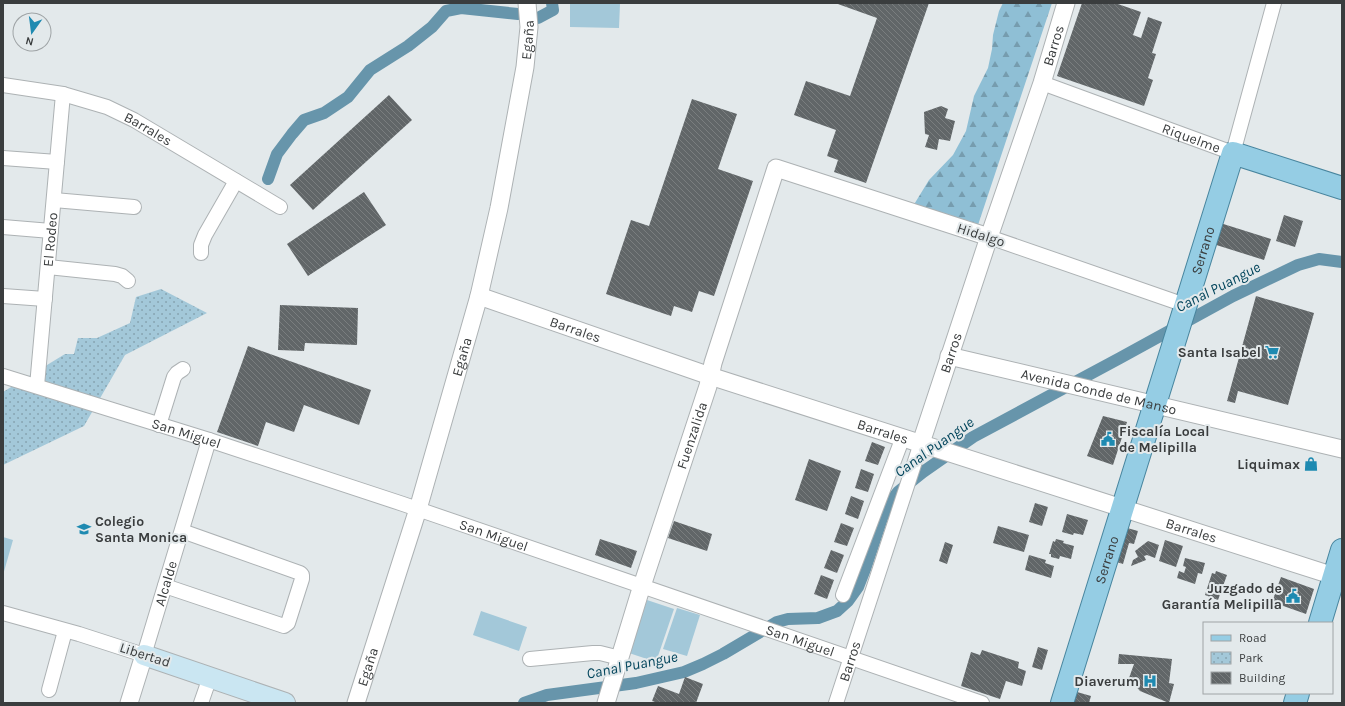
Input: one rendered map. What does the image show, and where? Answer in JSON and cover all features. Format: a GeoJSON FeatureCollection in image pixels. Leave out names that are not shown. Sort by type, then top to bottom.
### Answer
{"type":"FeatureCollection","features":[{"type":"Feature","properties":{"kind":"main road","name":"Riquelme"},"geometry":{"type":"LineString","coordinates":[[1233,153],[1342,188]]}},
{"type":"Feature","properties":{"kind":"main road","name":"Serrano"},"geometry":{"type":"LineString","coordinates":[[1062,703],[1233,153]]}},
{"type":"Feature","properties":{"kind":"main road"},"geometry":{"type":"LineString","coordinates":[[1320,622],[1342,550]]}},
{"type":"Feature","properties":{"kind":"main road","name":"Libertad"},"geometry":{"type":"LineString","coordinates":[[144,655],[284,703]]}},
{"type":"Feature","properties":{"kind":"street","name":"Egaña"},"geometry":{"type":"LineString","coordinates":[[356,703],[418,509],[479,296],[499,208],[525,67],[529,27],[527,3]]}},
{"type":"Feature","properties":{"kind":"street","name":"Barros"},"geometry":{"type":"LineString","coordinates":[[836,703],[988,237],[1042,83],[1066,3]]}},
{"type":"Feature","properties":{"kind":"street","name":"Serrano"},"geometry":{"type":"LineString","coordinates":[[1233,153],[1274,3]]}},
{"type":"Feature","properties":{"kind":"street","name":"Riquelme"},"geometry":{"type":"LineString","coordinates":[[1042,83],[1233,153]]}},
{"type":"Feature","properties":{"kind":"street","name":"Barrales"},"geometry":{"type":"LineString","coordinates":[[3,85],[63,94],[114,110],[280,206]]}},
{"type":"Feature","properties":{"kind":"street","name":"El Rodeo"},"geometry":{"type":"LineString","coordinates":[[37,386],[63,94]]}},
{"type":"Feature","properties":{"kind":"street"},"geometry":{"type":"LineString","coordinates":[[3,158],[57,162]]}},
{"type":"Feature","properties":{"kind":"street","name":"Hidalgo"},"geometry":{"type":"LineString","coordinates":[[776,168],[988,237],[1184,309]]}},
{"type":"Feature","properties":{"kind":"street","name":"Fuenzalida"},"geometry":{"type":"LineString","coordinates":[[607,700],[776,168]]}},
{"type":"Feature","properties":{"kind":"street"},"geometry":{"type":"LineString","coordinates":[[201,253],[202,239],[236,181]]}},
{"type":"Feature","properties":{"kind":"street"},"geometry":{"type":"LineString","coordinates":[[54,200],[134,208]]}},
{"type":"Feature","properties":{"kind":"street"},"geometry":{"type":"LineString","coordinates":[[3,227],[51,231]]}},
{"type":"Feature","properties":{"kind":"street"},"geometry":{"type":"LineString","coordinates":[[48,267],[115,274],[122,276],[128,281]]}},
{"type":"Feature","properties":{"kind":"street"},"geometry":{"type":"LineString","coordinates":[[3,296],[45,299]]}},
{"type":"Feature","properties":{"kind":"street","name":"Barrales"},"geometry":{"type":"LineString","coordinates":[[479,296],[710,376],[1334,576]]}},
{"type":"Feature","properties":{"kind":"street","name":"Avenida Conde de Manso"},"geometry":{"type":"LineString","coordinates":[[949,356],[1342,449]]}},
{"type":"Feature","properties":{"kind":"street"},"geometry":{"type":"LineString","coordinates":[[159,425],[174,377],[183,369]]}},
{"type":"Feature","properties":{"kind":"street","name":"San Miguel"},"geometry":{"type":"LineString","coordinates":[[3,376],[209,440],[418,509],[982,703]]}},
{"type":"Feature","properties":{"kind":"street"},"geometry":{"type":"LineString","coordinates":[[843,595],[903,437]]}},
{"type":"Feature","properties":{"kind":"street","name":"Alcalde"},"geometry":{"type":"LineString","coordinates":[[129,703],[209,440]]}},
{"type":"Feature","properties":{"kind":"street"},"geometry":{"type":"LineString","coordinates":[[165,586],[284,626],[288,623],[302,579],[302,575],[300,573],[182,531]]}},
{"type":"Feature","properties":{"kind":"street","name":"Libertad"},"geometry":{"type":"LineString","coordinates":[[3,613],[144,655]]}},
{"type":"Feature","properties":{"kind":"street"},"geometry":{"type":"LineString","coordinates":[[49,690],[65,631]]}},
{"type":"Feature","properties":{"kind":"street"},"geometry":{"type":"LineString","coordinates":[[530,659],[593,653],[600,653],[620,658]]}},
{"type":"Feature","properties":{"kind":"street"},"geometry":{"type":"LineString","coordinates":[[201,703],[210,677]]}},
{"type":"Feature","properties":{"kind":"green space"},"geometry":{"type":"Polygon","coordinates":[[[570,3],[620,4],[619,28],[570,27],[570,3]]]}},
{"type":"Feature","properties":{"kind":"green space"},"geometry":{"type":"Polygon","coordinates":[[[1003,3],[1052,3],[976,231],[910,211],[929,180],[953,155],[966,131],[974,96],[988,68],[993,35],[999,11],[1003,3]]]}},
{"type":"Feature","properties":{"kind":"green space"},"geometry":{"type":"Polygon","coordinates":[[[161,289],[207,313],[125,355],[84,426],[3,465],[3,392],[65,354],[74,354],[78,338],[97,338],[130,323],[136,297],[161,289]]]}},
{"type":"Feature","properties":{"kind":"green space"},"geometry":{"type":"Polygon","coordinates":[[[3,537],[13,540],[3,575],[3,537]]]}},
{"type":"Feature","properties":{"kind":"green space"},"geometry":{"type":"Polygon","coordinates":[[[647,600],[674,609],[656,662],[629,653],[647,600]]]}},
{"type":"Feature","properties":{"kind":"green space"},"geometry":{"type":"Polygon","coordinates":[[[677,608],[700,615],[687,656],[663,649],[677,608]]]}},
{"type":"Feature","properties":{"kind":"green space"},"geometry":{"type":"Polygon","coordinates":[[[481,611],[527,627],[519,651],[473,635],[481,611]]]}},
{"type":"Feature","properties":{"kind":"building"},"geometry":{"type":"Polygon","coordinates":[[[835,3],[929,3],[866,183],[834,172],[838,160],[827,156],[836,130],[794,115],[806,81],[850,96],[877,18],[835,3]]]}},
{"type":"Feature","properties":{"kind":"building"},"geometry":{"type":"Polygon","coordinates":[[[1082,3],[1115,3],[1141,12],[1133,35],[1141,38],[1148,17],[1162,22],[1152,53],[1156,54],[1148,78],[1153,80],[1144,106],[1057,76],[1082,3]]]}},
{"type":"Feature","properties":{"kind":"building"},"geometry":{"type":"Polygon","coordinates":[[[389,95],[412,120],[313,210],[290,185],[389,95]]]}},
{"type":"Feature","properties":{"kind":"building"},"geometry":{"type":"Polygon","coordinates":[[[692,99],[737,114],[718,169],[753,181],[714,296],[699,291],[692,312],[674,306],[671,316],[606,294],[631,220],[649,226],[692,99]]]}},
{"type":"Feature","properties":{"kind":"building"},"geometry":{"type":"Polygon","coordinates":[[[941,106],[948,109],[945,118],[955,121],[950,141],[939,139],[937,150],[925,147],[929,135],[925,134],[924,112],[941,106]]]}},
{"type":"Feature","properties":{"kind":"building"},"geometry":{"type":"Polygon","coordinates":[[[364,192],[386,225],[308,276],[287,244],[364,192]]]}},
{"type":"Feature","properties":{"kind":"building"},"geometry":{"type":"Polygon","coordinates":[[[1284,215],[1303,221],[1295,247],[1276,241],[1284,215]]]}},
{"type":"Feature","properties":{"kind":"building"},"geometry":{"type":"Polygon","coordinates":[[[1217,222],[1271,239],[1264,260],[1210,243],[1217,222]]]}},
{"type":"Feature","properties":{"kind":"building","name":"Santa Isabel"},"geometry":{"type":"Polygon","coordinates":[[[1256,296],[1314,313],[1288,405],[1238,391],[1235,403],[1227,401],[1256,296]]]}},
{"type":"Feature","properties":{"kind":"building"},"geometry":{"type":"Polygon","coordinates":[[[280,305],[358,308],[357,345],[305,343],[304,351],[278,350],[280,305]]]}},
{"type":"Feature","properties":{"kind":"building"},"geometry":{"type":"Polygon","coordinates":[[[248,346],[371,390],[359,425],[304,405],[294,432],[266,422],[258,446],[217,432],[248,346]]]}},
{"type":"Feature","properties":{"kind":"building","name":"Fiscalía Local de Melipilla"},"geometry":{"type":"Polygon","coordinates":[[[1103,416],[1127,422],[1113,465],[1087,456],[1103,416]]]}},
{"type":"Feature","properties":{"kind":"building"},"geometry":{"type":"Polygon","coordinates":[[[872,442],[885,447],[878,465],[865,461],[872,442]]]}},
{"type":"Feature","properties":{"kind":"building"},"geometry":{"type":"Polygon","coordinates":[[[809,459],[841,471],[827,511],[795,500],[809,459]]]}},
{"type":"Feature","properties":{"kind":"building"},"geometry":{"type":"Polygon","coordinates":[[[861,469],[874,474],[868,492],[855,488],[861,469]]]}},
{"type":"Feature","properties":{"kind":"building"},"geometry":{"type":"Polygon","coordinates":[[[851,496],[864,501],[858,519],[845,514],[851,496]]]}},
{"type":"Feature","properties":{"kind":"building"},"geometry":{"type":"Polygon","coordinates":[[[1035,503],[1048,507],[1042,526],[1029,522],[1035,503]]]}},
{"type":"Feature","properties":{"kind":"building"},"geometry":{"type":"Polygon","coordinates":[[[1067,514],[1088,520],[1083,535],[1074,533],[1073,535],[1062,532],[1067,514]]]}},
{"type":"Feature","properties":{"kind":"building"},"geometry":{"type":"Polygon","coordinates":[[[674,521],[712,534],[707,551],[668,538],[674,521]]]}},
{"type":"Feature","properties":{"kind":"building"},"geometry":{"type":"Polygon","coordinates":[[[841,523],[854,528],[847,546],[834,542],[841,523]]]}},
{"type":"Feature","properties":{"kind":"building"},"geometry":{"type":"Polygon","coordinates":[[[998,526],[1029,535],[1024,552],[993,543],[998,526]]]}},
{"type":"Feature","properties":{"kind":"building"},"geometry":{"type":"Polygon","coordinates":[[[1120,526],[1138,531],[1134,544],[1129,543],[1123,564],[1110,560],[1120,526]]]}},
{"type":"Feature","properties":{"kind":"building"},"geometry":{"type":"Polygon","coordinates":[[[600,539],[637,551],[631,568],[595,555],[600,539]]]}},
{"type":"Feature","properties":{"kind":"building"},"geometry":{"type":"Polygon","coordinates":[[[1056,539],[1074,546],[1071,559],[1060,556],[1059,559],[1051,557],[1051,554],[1049,554],[1053,541],[1055,542],[1056,539]]]}},
{"type":"Feature","properties":{"kind":"building"},"geometry":{"type":"Polygon","coordinates":[[[1165,540],[1183,546],[1176,567],[1159,561],[1165,540]]]}},
{"type":"Feature","properties":{"kind":"building"},"geometry":{"type":"Polygon","coordinates":[[[1148,541],[1159,545],[1155,558],[1147,555],[1144,556],[1146,560],[1131,566],[1133,560],[1138,557],[1135,551],[1148,541]]]}},
{"type":"Feature","properties":{"kind":"building"},"geometry":{"type":"Polygon","coordinates":[[[945,542],[953,545],[947,564],[939,561],[945,542]]]}},
{"type":"Feature","properties":{"kind":"building"},"geometry":{"type":"Polygon","coordinates":[[[831,550],[844,555],[837,573],[824,568],[831,550]]]}},
{"type":"Feature","properties":{"kind":"building"},"geometry":{"type":"Polygon","coordinates":[[[1029,555],[1046,560],[1045,563],[1054,566],[1051,578],[1025,570],[1029,555]]]}},
{"type":"Feature","properties":{"kind":"building"},"geometry":{"type":"Polygon","coordinates":[[[1185,558],[1205,563],[1202,574],[1198,573],[1195,584],[1177,578],[1179,571],[1184,573],[1186,567],[1183,566],[1185,558]]]}},
{"type":"Feature","properties":{"kind":"building"},"geometry":{"type":"Polygon","coordinates":[[[1216,571],[1227,575],[1218,600],[1205,595],[1212,573],[1215,574],[1216,571]]]}},
{"type":"Feature","properties":{"kind":"building"},"geometry":{"type":"Polygon","coordinates":[[[821,575],[834,580],[827,599],[814,594],[821,575]]]}},
{"type":"Feature","properties":{"kind":"building","name":"Juzgado de Garantía Melipilla"},"geometry":{"type":"Polygon","coordinates":[[[1281,577],[1314,589],[1306,614],[1272,602],[1281,577]]]}},
{"type":"Feature","properties":{"kind":"building"},"geometry":{"type":"Polygon","coordinates":[[[1038,647],[1048,650],[1042,670],[1032,667],[1038,647]]]}},
{"type":"Feature","properties":{"kind":"building"},"geometry":{"type":"Polygon","coordinates":[[[982,650],[1019,662],[1018,668],[1026,671],[1022,686],[1006,681],[1000,699],[961,686],[971,652],[980,655],[982,650]]]}},
{"type":"Feature","properties":{"kind":"building","name":"Diaverum"},"geometry":{"type":"Polygon","coordinates":[[[1119,654],[1172,659],[1169,683],[1174,684],[1169,703],[1140,691],[1129,678],[1134,664],[1118,664],[1119,654]]]}},
{"type":"Feature","properties":{"kind":"building"},"geometry":{"type":"Polygon","coordinates":[[[685,677],[703,684],[696,703],[658,703],[652,701],[658,686],[679,694],[685,677]]]}},
{"type":"Feature","properties":{"kind":"building"},"geometry":{"type":"Polygon","coordinates":[[[1070,690],[1091,696],[1089,703],[1066,703],[1070,690]]]}},
{"type":"Feature","properties":{"kind":"waterway"},"geometry":{"type":"LineString","coordinates":[[538,18],[553,10],[552,3]]}},
{"type":"Feature","properties":{"kind":"waterway"},"geometry":{"type":"LineString","coordinates":[[268,179],[277,154],[304,120],[324,113],[348,97],[370,70],[408,46],[432,27],[446,11],[461,8],[518,14]]}},
{"type":"Feature","properties":{"kind":"waterway","name":"Canal Puangue"},"geometry":{"type":"LineString","coordinates":[[524,703],[547,695],[636,683],[684,672],[723,654],[777,622],[788,619],[818,618],[837,611],[848,601],[858,587],[882,518],[890,502],[898,492],[923,472],[973,437],[1233,296],[1298,265],[1319,259],[1342,262]]}},
{"type":"Feature","properties":{"kind":"place","name":"Santa Isabel"},"geometry":{"type":"Point","coordinates":[1272,352]}},
{"type":"Feature","properties":{"kind":"place","name":"Fiscalía Local de Melipilla"},"geometry":{"type":"Point","coordinates":[1108,439]}},
{"type":"Feature","properties":{"kind":"place","name":"Liquimax"},"geometry":{"type":"Point","coordinates":[1311,464]}},
{"type":"Feature","properties":{"kind":"place","name":"Colegio Santa Monica"},"geometry":{"type":"Point","coordinates":[84,529]}},
{"type":"Feature","properties":{"kind":"place","name":"Juzgado de Garantía Melipilla"},"geometry":{"type":"Point","coordinates":[1293,596]}},
{"type":"Feature","properties":{"kind":"place","name":"Diaverum"},"geometry":{"type":"Point","coordinates":[1150,681]}}]}
